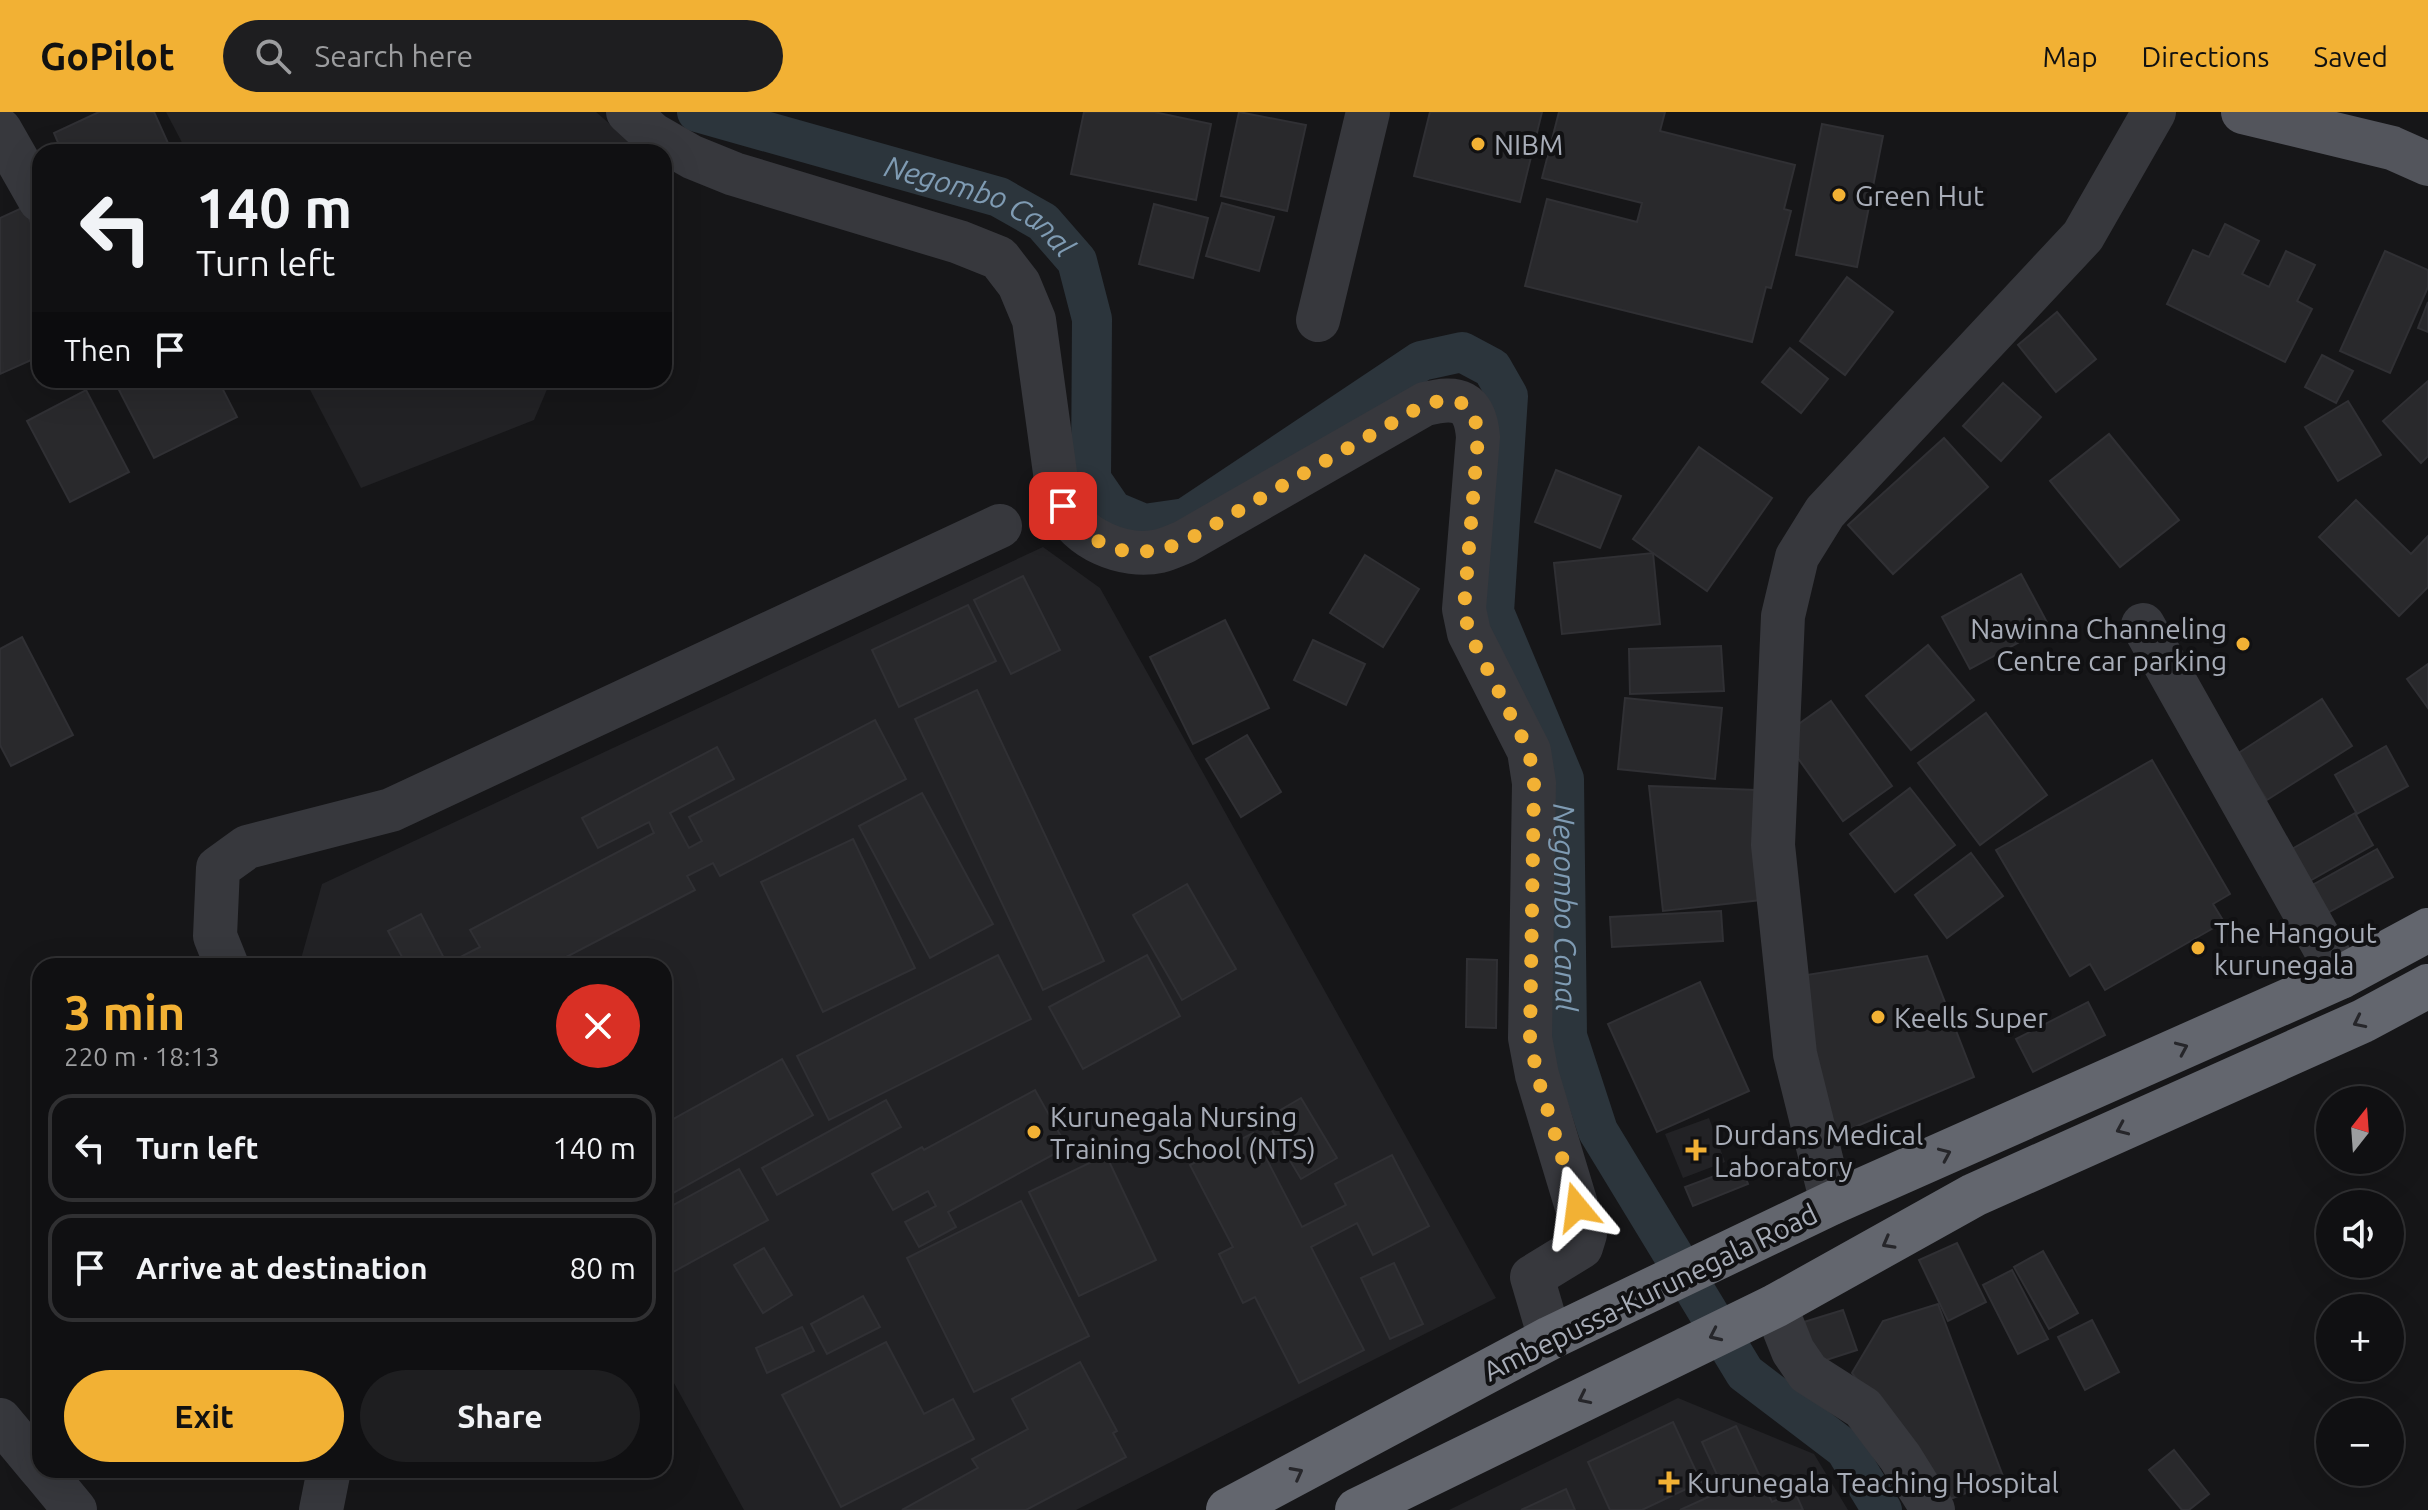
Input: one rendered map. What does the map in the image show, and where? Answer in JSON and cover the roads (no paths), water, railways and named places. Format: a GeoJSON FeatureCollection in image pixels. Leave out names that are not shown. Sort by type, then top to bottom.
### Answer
{"type":"FeatureCollection","features":[{"type":"Feature","properties":{"kind":"highway","name":"Ambepussa-Kurunegala Road"},"geometry":{"type":"LineString","coordinates":[[1228,1510],[1550,1338],[1832,1203],[2341,977],[2428,930]]}},
{"type":"Feature","properties":{"kind":"highway"},"geometry":{"type":"LineString","coordinates":[[1357,1510],[1775,1306],[1974,1195],[2363,1021],[2428,986]]}},
{"type":"Feature","properties":{"kind":"main road"},"geometry":{"type":"LineString","coordinates":[[2243,112],[2392,148],[2428,164]]}},
{"type":"Feature","properties":{"kind":"street"},"geometry":{"type":"LineString","coordinates":[[628,112],[652,134],[669,144]]}},
{"type":"Feature","properties":{"kind":"street"},"geometry":{"type":"LineString","coordinates":[[1318,320],[1368,112]]}},
{"type":"Feature","properties":{"kind":"street"},"geometry":{"type":"LineString","coordinates":[[1832,1203],[1795,1054],[1773,845],[1783,616],[1797,557],[1825,512],[2083,236],[2154,112]]}},
{"type":"Feature","properties":{"kind":"street"},"geometry":{"type":"LineString","coordinates":[[0,130],[32,186]]}},
{"type":"Feature","properties":{"kind":"street"},"geometry":{"type":"LineString","coordinates":[[672,146],[734,174],[959,242],[999,258],[1019,284],[1034,320],[1056,480],[1063,506],[1077,527],[1101,543],[1130,552],[1158,552],[1184,542],[1425,404],[1446,399],[1463,402],[1476,418],[1478,437],[1464,609],[1469,633],[1529,751],[1534,783],[1530,1038],[1537,1075],[1585,1234],[1581,1247],[1532,1277],[1550,1338]]}},
{"type":"Feature","properties":{"kind":"street"},"geometry":{"type":"LineString","coordinates":[[224,958],[215,936],[218,868],[247,847],[391,810],[1000,526]]}},
{"type":"Feature","properties":{"kind":"street"},"geometry":{"type":"LineString","coordinates":[[2143,625],[2341,977]]}},
{"type":"Feature","properties":{"kind":"street"},"geometry":{"type":"LineString","coordinates":[[1775,1306],[1793,1351],[1808,1373],[1863,1408],[1900,1457],[1933,1510]]}},
{"type":"Feature","properties":{"kind":"street"},"geometry":{"type":"LineString","coordinates":[[0,1420],[32,1458]]}},
{"type":"Feature","properties":{"kind":"street"},"geometry":{"type":"LineString","coordinates":[[48,1478],[75,1510]]}},
{"type":"Feature","properties":{"kind":"street"},"geometry":{"type":"LineString","coordinates":[[321,1510],[327,1478]]}},
{"type":"Feature","properties":{"kind":"waterway","name":"Negombo Canal"},"geometry":{"type":"LineString","coordinates":[[697,112],[999,197],[1043,222],[1077,261],[1092,319],[1091,479],[1113,511],[1144,524],[1186,518],[1421,361],[1462,352],[1492,368],[1508,396],[1494,612],[1564,779],[1567,1036],[1598,1131],[1745,1373],[1845,1449],[1882,1510]]}},
{"type":"Feature","properties":{"kind":"place","name":"NIBM"},"geometry":{"type":"Point","coordinates":[1478,144]}},
{"type":"Feature","properties":{"kind":"place","name":"Green Hut"},"geometry":{"type":"Point","coordinates":[1839,195]}},
{"type":"Feature","properties":{"kind":"place","name":"Nawinna Channeling Centre car parking"},"geometry":{"type":"Point","coordinates":[2243,644]}},
{"type":"Feature","properties":{"kind":"place","name":"The Hangout kurunegala"},"geometry":{"type":"Point","coordinates":[2198,948]}},
{"type":"Feature","properties":{"kind":"place","name":"Keells Super"},"geometry":{"type":"Point","coordinates":[1878,1017]}},
{"type":"Feature","properties":{"kind":"place","name":"Kurunegala Nursing Training School (NTS)"},"geometry":{"type":"Point","coordinates":[1034,1132]}},
{"type":"Feature","properties":{"kind":"place","name":"Durdans Medical Laboratory"},"geometry":{"type":"Point","coordinates":[1696,1150]}},
{"type":"Feature","properties":{"kind":"place","name":"Kurunegala Teaching Hospital"},"geometry":{"type":"Point","coordinates":[1669,1482]}}]}
